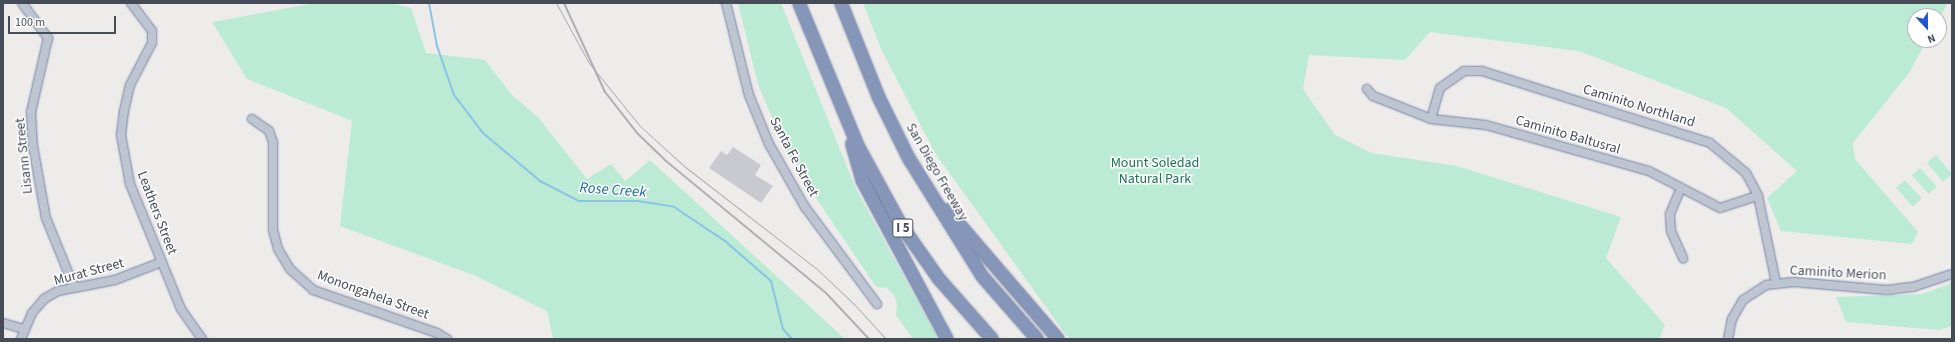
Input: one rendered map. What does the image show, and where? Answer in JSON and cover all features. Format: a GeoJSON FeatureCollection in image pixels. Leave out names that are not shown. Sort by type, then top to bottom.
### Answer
{"type":"FeatureCollection","features":[{"type":"Feature","properties":{"kind":"highway","name":"I 5"},"geometry":{"type":"LineString","coordinates":[[799,3],[858,146],[901,225],[939,278],[992,339]]}},
{"type":"Feature","properties":{"kind":"highway","name":"San Diego Freeway"},"geometry":{"type":"LineString","coordinates":[[841,3],[879,98],[921,180],[982,276],[1037,339]]}},
{"type":"Feature","properties":{"kind":"highway"},"geometry":{"type":"LineString","coordinates":[[840,101],[862,180],[947,339]]}},
{"type":"Feature","properties":{"kind":"highway"},"geometry":{"type":"LineString","coordinates":[[921,180],[1058,339]]}},
{"type":"Feature","properties":{"kind":"street","name":"Lisann Street"},"geometry":{"type":"LineString","coordinates":[[22,3],[48,38],[31,112],[33,146],[46,218],[74,287]]}},
{"type":"Feature","properties":{"kind":"street","name":"Leathers Street"},"geometry":{"type":"LineString","coordinates":[[131,3],[152,31],[152,43],[130,85],[121,135],[130,184],[181,309],[202,339]]}},
{"type":"Feature","properties":{"kind":"street","name":"Santa Fe Street"},"geometry":{"type":"LineString","coordinates":[[726,3],[749,95],[769,144],[805,206],[877,304]]}},
{"type":"Feature","properties":{"kind":"street","name":"Caminito Northland"},"geometry":{"type":"LineString","coordinates":[[1431,119],[1440,88],[1459,73],[1482,71],[1700,139],[1728,156],[1746,173],[1758,196],[1776,283]]}},
{"type":"Feature","properties":{"kind":"street","name":"Caminito Baltusral"},"geometry":{"type":"LineString","coordinates":[[1367,89],[1373,96],[1431,119],[1486,125],[1649,171],[1720,208],[1758,196]]}},
{"type":"Feature","properties":{"kind":"street","name":"Monongahela Street"},"geometry":{"type":"LineString","coordinates":[[252,119],[269,131],[273,142],[273,230],[278,249],[290,269],[313,290],[437,332],[447,339]]}},
{"type":"Feature","properties":{"kind":"street"},"geometry":{"type":"LineString","coordinates":[[1681,188],[1670,214],[1671,231],[1683,258]]}},
{"type":"Feature","properties":{"kind":"street","name":"Murat Street"},"geometry":{"type":"LineString","coordinates":[[21,339],[24,329],[44,299],[74,287],[115,280],[162,262]]}},
{"type":"Feature","properties":{"kind":"street","name":"Caminito Merion"},"geometry":{"type":"LineString","coordinates":[[1728,339],[1732,319],[1743,300],[1753,292],[1776,283],[1887,290],[1913,287],[1952,274]]}},
{"type":"Feature","properties":{"kind":"street"},"geometry":{"type":"LineString","coordinates":[[3,323],[24,329]]}},
{"type":"Feature","properties":{"kind":"green space"},"geometry":{"type":"Polygon","coordinates":[[[315,3],[390,3],[411,8],[426,53],[485,60],[512,95],[538,117],[587,179],[611,164],[625,181],[650,160],[845,339],[553,339],[547,311],[476,276],[340,226],[352,121],[247,79],[212,22],[315,3]]]}},
{"type":"Feature","properties":{"kind":"green space"},"geometry":{"type":"Polygon","coordinates":[[[738,3],[781,3],[856,189],[938,339],[913,339],[896,315],[897,304],[894,295],[887,288],[876,287],[804,180],[785,148],[758,84],[738,3]]]}},
{"type":"Feature","properties":{"kind":"green space","name":"Mount Soledad Natural Park"},"geometry":{"type":"Polygon","coordinates":[[[863,3],[1948,3],[1945,8],[1907,8],[1907,48],[1923,48],[1909,73],[1853,143],[1855,159],[1918,232],[1912,244],[1781,231],[1767,198],[1797,171],[1726,108],[1579,51],[1430,32],[1405,60],[1309,55],[1303,89],[1335,135],[1372,153],[1457,166],[1621,217],[1606,258],[1665,325],[1659,339],[1069,339],[935,153],[881,49],[863,3]]]}},
{"type":"Feature","properties":{"kind":"green space"},"geometry":{"type":"Polygon","coordinates":[[[1936,155],[1952,174],[1943,182],[1927,163],[1936,155]]]}},
{"type":"Feature","properties":{"kind":"green space"},"geometry":{"type":"Polygon","coordinates":[[[1920,168],[1937,187],[1929,194],[1912,175],[1920,168]]]}},
{"type":"Feature","properties":{"kind":"green space"},"geometry":{"type":"Polygon","coordinates":[[[1905,180],[1922,199],[1913,207],[1896,188],[1905,180]]]}},
{"type":"Feature","properties":{"kind":"green space"},"geometry":{"type":"Polygon","coordinates":[[[1952,283],[1952,326],[1939,330],[1846,322],[1836,297],[1922,294],[1952,283]]]}},
{"type":"Feature","properties":{"kind":"building"},"geometry":{"type":"Polygon","coordinates":[[[733,147],[761,165],[755,175],[773,186],[761,203],[709,168],[721,151],[727,155],[733,147]]]}},
{"type":"Feature","properties":{"kind":"waterway","name":"Rose Creek"},"geometry":{"type":"LineString","coordinates":[[429,3],[437,46],[454,95],[483,133],[540,181],[579,201],[638,201],[674,207],[725,241],[771,281],[783,329],[792,339]]}},
{"type":"Feature","properties":{"kind":"tram line"},"geometry":{"type":"LineString","coordinates":[[556,3],[589,63],[640,126],[684,166],[817,269],[854,304],[886,339]]}},
{"type":"Feature","properties":{"kind":"railway"},"geometry":{"type":"LineString","coordinates":[[564,3],[605,92],[637,133],[666,161],[826,293],[869,339]]}}]}
